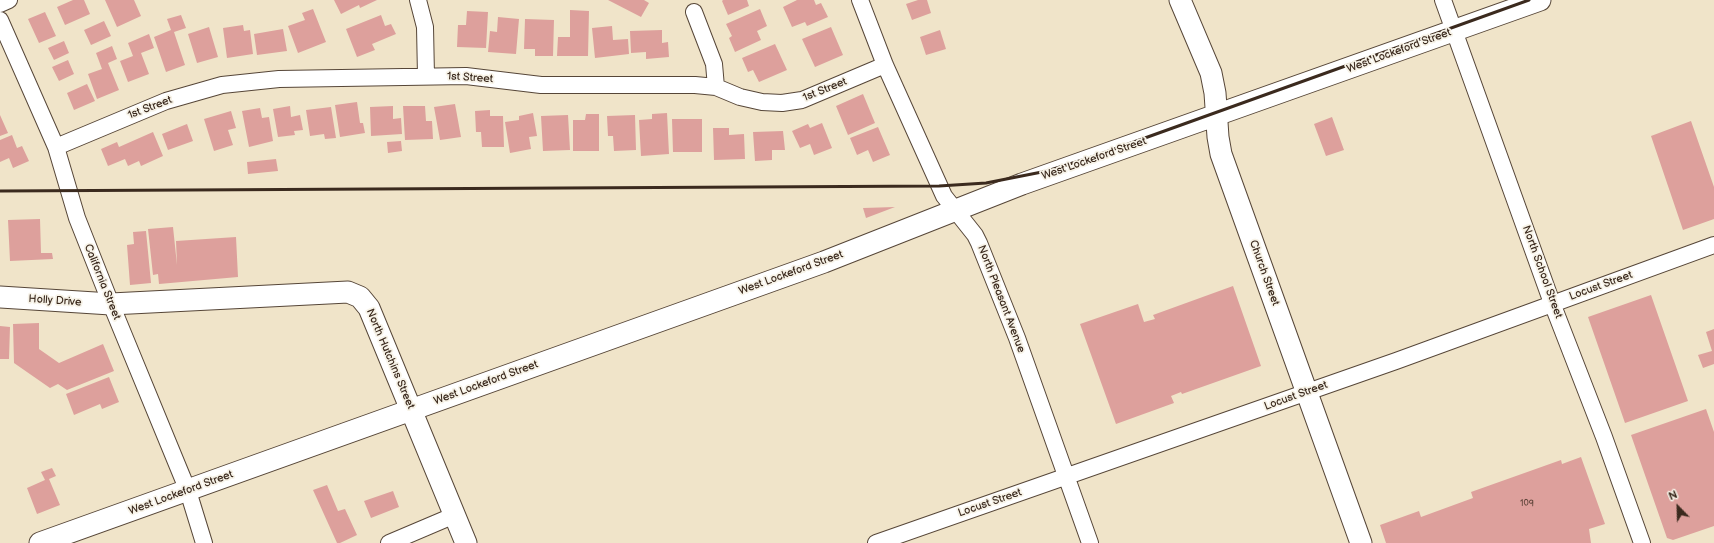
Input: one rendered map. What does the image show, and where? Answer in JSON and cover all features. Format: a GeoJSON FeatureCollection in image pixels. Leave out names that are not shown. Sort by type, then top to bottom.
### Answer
{"type":"FeatureCollection","features":[{"type":"Feature","properties":{"kind":"street"},"geometry":{"type":"LineString","coordinates":[[0,4],[9,0]]}},
{"type":"Feature","properties":{"kind":"street"},"geometry":{"type":"LineString","coordinates":[[418,0],[425,26],[426,76]]}},
{"type":"Feature","properties":{"kind":"street","name":"North Pleasant Avenue"},"geometry":{"type":"LineString","coordinates":[[860,0],[886,65],[944,196],[975,235],[979,243],[1017,338],[1090,543]]}},
{"type":"Feature","properties":{"kind":"street","name":"Church Street"},"geometry":{"type":"LineString","coordinates":[[1180,0],[1211,73],[1215,93],[1221,154],[1361,543]]}},
{"type":"Feature","properties":{"kind":"street","name":"North School Street"},"geometry":{"type":"LineString","coordinates":[[1443,0],[1504,165],[1552,304],[1604,438],[1642,543]]}},
{"type":"Feature","properties":{"kind":"street","name":"West Lockeford Street"},"geometry":{"type":"LineString","coordinates":[[40,543],[824,262],[1022,184],[1540,0]]}},
{"type":"Feature","properties":{"kind":"street"},"geometry":{"type":"LineString","coordinates":[[694,12],[714,64],[716,87]]}},
{"type":"Feature","properties":{"kind":"street","name":"California Street"},"geometry":{"type":"LineString","coordinates":[[0,20],[4,37],[56,147],[77,218],[188,491],[204,543]]}},
{"type":"Feature","properties":{"kind":"street","name":"1st Street"},"geometry":{"type":"LineString","coordinates":[[56,147],[166,101],[222,85],[279,78],[466,76],[541,85],[695,85],[716,87],[740,97],[762,102],[782,103],[802,100],[886,65]]}},
{"type":"Feature","properties":{"kind":"street","name":"Locust Street"},"geometry":{"type":"LineString","coordinates":[[876,543],[1307,392],[1714,245]]}},
{"type":"Feature","properties":{"kind":"street","name":"North Hutchins Street"},"geometry":{"type":"LineString","coordinates":[[111,304],[348,292],[360,297],[369,308],[466,543]]}},
{"type":"Feature","properties":{"kind":"street","name":"Holly Drive"},"geometry":{"type":"LineString","coordinates":[[0,297],[111,304]]}},
{"type":"Feature","properties":{"kind":"street"},"geometry":{"type":"LineString","coordinates":[[389,543],[455,515]]}},
{"type":"Feature","properties":{"kind":"building"},"geometry":{"type":"Polygon","coordinates":[[[73,0],[84,0],[90,14],[65,25],[57,7],[73,0]]]}},
{"type":"Feature","properties":{"kind":"building"},"geometry":{"type":"Polygon","coordinates":[[[105,0],[134,0],[141,16],[117,27],[105,0]]]}},
{"type":"Feature","properties":{"kind":"building"},"geometry":{"type":"Polygon","coordinates":[[[334,0],[377,0],[360,8],[359,5],[341,14],[334,0]]]}},
{"type":"Feature","properties":{"kind":"building"},"geometry":{"type":"Polygon","coordinates":[[[608,0],[644,0],[649,3],[641,17],[608,0]]]}},
{"type":"Feature","properties":{"kind":"building"},"geometry":{"type":"Polygon","coordinates":[[[747,0],[749,6],[728,15],[722,1],[747,0]]]}},
{"type":"Feature","properties":{"kind":"building"},"geometry":{"type":"Polygon","coordinates":[[[797,0],[814,0],[816,5],[821,3],[828,17],[807,26],[805,22],[792,27],[783,7],[797,0]]]}},
{"type":"Feature","properties":{"kind":"building"},"geometry":{"type":"Polygon","coordinates":[[[918,0],[927,0],[931,13],[912,20],[906,4],[918,0]]]}},
{"type":"Feature","properties":{"kind":"building"},"geometry":{"type":"Polygon","coordinates":[[[313,9],[326,42],[298,53],[288,26],[305,20],[302,13],[313,9]]]}},
{"type":"Feature","properties":{"kind":"building"},"geometry":{"type":"Polygon","coordinates":[[[760,9],[767,26],[757,31],[761,40],[735,52],[729,38],[732,36],[726,24],[760,9]]]}},
{"type":"Feature","properties":{"kind":"building"},"geometry":{"type":"Polygon","coordinates":[[[570,10],[589,11],[588,56],[557,56],[558,37],[570,37],[570,10]]]}},
{"type":"Feature","properties":{"kind":"building"},"geometry":{"type":"Polygon","coordinates":[[[467,11],[488,12],[486,48],[457,47],[458,25],[466,25],[467,11]]]}},
{"type":"Feature","properties":{"kind":"building"},"geometry":{"type":"Polygon","coordinates":[[[45,12],[56,36],[39,43],[28,19],[45,12]]]}},
{"type":"Feature","properties":{"kind":"building"},"geometry":{"type":"Polygon","coordinates":[[[181,15],[186,28],[174,32],[185,65],[166,72],[154,37],[171,30],[167,19],[181,15]]]}},
{"type":"Feature","properties":{"kind":"building"},"geometry":{"type":"Polygon","coordinates":[[[381,15],[385,26],[391,24],[396,34],[372,44],[375,50],[357,57],[346,29],[381,15]]]}},
{"type":"Feature","properties":{"kind":"building"},"geometry":{"type":"Polygon","coordinates":[[[498,17],[519,19],[516,54],[488,52],[490,31],[497,32],[498,17]]]}},
{"type":"Feature","properties":{"kind":"building"},"geometry":{"type":"Polygon","coordinates":[[[525,19],[554,20],[553,56],[535,56],[535,49],[524,49],[525,19]]]}},
{"type":"Feature","properties":{"kind":"building"},"geometry":{"type":"Polygon","coordinates":[[[104,21],[111,36],[91,45],[84,30],[104,21]]]}},
{"type":"Feature","properties":{"kind":"building"},"geometry":{"type":"Polygon","coordinates":[[[243,25],[244,31],[250,30],[253,54],[227,58],[223,28],[243,25]]]}},
{"type":"Feature","properties":{"kind":"building"},"geometry":{"type":"Polygon","coordinates":[[[612,26],[613,40],[628,39],[629,54],[595,58],[592,28],[612,26]]]}},
{"type":"Feature","properties":{"kind":"building"},"geometry":{"type":"Polygon","coordinates":[[[209,27],[218,57],[197,63],[188,34],[209,27]]]}},
{"type":"Feature","properties":{"kind":"building"},"geometry":{"type":"Polygon","coordinates":[[[831,27],[843,55],[815,67],[802,39],[831,27]]]}},
{"type":"Feature","properties":{"kind":"building"},"geometry":{"type":"Polygon","coordinates":[[[283,29],[287,51],[257,55],[254,34],[283,29]]]}},
{"type":"Feature","properties":{"kind":"building"},"geometry":{"type":"Polygon","coordinates":[[[662,30],[662,43],[668,42],[669,57],[646,59],[646,52],[631,53],[630,31],[662,30]]]}},
{"type":"Feature","properties":{"kind":"building"},"geometry":{"type":"Polygon","coordinates":[[[940,30],[946,49],[926,55],[920,37],[940,30]]]}},
{"type":"Feature","properties":{"kind":"building"},"geometry":{"type":"Polygon","coordinates":[[[149,34],[154,48],[141,53],[149,74],[128,82],[120,61],[133,56],[128,43],[149,34]]]}},
{"type":"Feature","properties":{"kind":"building"},"geometry":{"type":"Polygon","coordinates":[[[64,41],[69,53],[54,60],[48,48],[64,41]]]}},
{"type":"Feature","properties":{"kind":"building"},"geometry":{"type":"Polygon","coordinates":[[[775,44],[787,70],[759,82],[753,70],[748,72],[742,58],[775,44]]]}},
{"type":"Feature","properties":{"kind":"building"},"geometry":{"type":"Polygon","coordinates":[[[112,46],[117,59],[108,63],[119,90],[97,99],[88,74],[102,69],[96,53],[112,46]]]}},
{"type":"Feature","properties":{"kind":"building"},"geometry":{"type":"Polygon","coordinates":[[[68,60],[74,74],[59,81],[52,67],[68,60]]]}},
{"type":"Feature","properties":{"kind":"building"},"geometry":{"type":"Polygon","coordinates":[[[87,84],[95,101],[74,110],[67,93],[87,84]]]}},
{"type":"Feature","properties":{"kind":"building"},"geometry":{"type":"Polygon","coordinates":[[[863,94],[875,123],[848,135],[836,106],[863,94]]]}},
{"type":"Feature","properties":{"kind":"building"},"geometry":{"type":"Polygon","coordinates":[[[357,102],[360,123],[363,123],[365,133],[340,137],[335,105],[357,102]]]}},
{"type":"Feature","properties":{"kind":"building"},"geometry":{"type":"Polygon","coordinates":[[[455,104],[461,137],[440,140],[434,107],[455,104]]]}},
{"type":"Feature","properties":{"kind":"building"},"geometry":{"type":"Polygon","coordinates":[[[290,106],[291,117],[300,115],[303,130],[294,131],[295,135],[278,137],[273,109],[290,106]]]}},
{"type":"Feature","properties":{"kind":"building"},"geometry":{"type":"Polygon","coordinates":[[[393,106],[393,119],[401,118],[402,134],[371,136],[370,107],[393,106]]]}},
{"type":"Feature","properties":{"kind":"building"},"geometry":{"type":"Polygon","coordinates":[[[403,106],[425,106],[426,121],[432,121],[433,139],[405,140],[403,106]]]}},
{"type":"Feature","properties":{"kind":"building"},"geometry":{"type":"Polygon","coordinates":[[[331,107],[336,138],[325,139],[324,134],[310,136],[306,110],[331,107]]]}},
{"type":"Feature","properties":{"kind":"building"},"geometry":{"type":"Polygon","coordinates":[[[260,108],[262,118],[269,117],[273,141],[249,147],[242,111],[260,108]]]}},
{"type":"Feature","properties":{"kind":"building"},"geometry":{"type":"Polygon","coordinates":[[[490,110],[490,116],[503,116],[504,147],[482,147],[481,132],[476,132],[475,111],[490,110]]]}},
{"type":"Feature","properties":{"kind":"building"},"geometry":{"type":"Polygon","coordinates":[[[231,111],[236,128],[228,130],[233,145],[214,151],[204,119],[231,111]]]}},
{"type":"Feature","properties":{"kind":"building"},"geometry":{"type":"Polygon","coordinates":[[[533,113],[537,136],[529,137],[531,149],[510,153],[505,122],[519,120],[519,116],[533,113]]]}},
{"type":"Feature","properties":{"kind":"building"},"geometry":{"type":"Polygon","coordinates":[[[667,113],[669,154],[641,156],[639,120],[652,119],[652,114],[667,113]]]}},
{"type":"Feature","properties":{"kind":"building"},"geometry":{"type":"Polygon","coordinates":[[[586,114],[599,114],[599,151],[573,151],[573,120],[585,120],[586,114]]]}},
{"type":"Feature","properties":{"kind":"building"},"geometry":{"type":"Polygon","coordinates":[[[0,115],[8,133],[0,136],[0,115]]]}},
{"type":"Feature","properties":{"kind":"building"},"geometry":{"type":"Polygon","coordinates":[[[568,115],[570,150],[543,151],[541,116],[568,115]]]}},
{"type":"Feature","properties":{"kind":"building"},"geometry":{"type":"Polygon","coordinates":[[[635,115],[636,150],[614,151],[613,136],[608,136],[607,116],[635,115]]]}},
{"type":"Feature","properties":{"kind":"building"},"geometry":{"type":"Polygon","coordinates":[[[1332,117],[1344,150],[1326,156],[1314,124],[1332,117]]]}},
{"type":"Feature","properties":{"kind":"building"},"geometry":{"type":"Polygon","coordinates":[[[672,119],[702,119],[702,152],[673,152],[672,119]]]}},
{"type":"Feature","properties":{"kind":"building"},"geometry":{"type":"Polygon","coordinates":[[[1691,121],[1714,187],[1714,219],[1683,230],[1651,136],[1691,121]]]}},
{"type":"Feature","properties":{"kind":"building"},"geometry":{"type":"Polygon","coordinates":[[[822,123],[832,148],[814,155],[810,144],[800,148],[792,131],[808,124],[810,128],[822,123]]]}},
{"type":"Feature","properties":{"kind":"building"},"geometry":{"type":"Polygon","coordinates":[[[187,124],[193,141],[168,150],[162,134],[187,124]]]}},
{"type":"Feature","properties":{"kind":"building"},"geometry":{"type":"Polygon","coordinates":[[[878,127],[890,155],[873,162],[868,150],[857,155],[850,138],[878,127]]]}},
{"type":"Feature","properties":{"kind":"building"},"geometry":{"type":"Polygon","coordinates":[[[713,128],[729,128],[729,135],[744,134],[745,159],[714,160],[713,128]]]}},
{"type":"Feature","properties":{"kind":"building"},"geometry":{"type":"Polygon","coordinates":[[[783,131],[785,150],[772,150],[772,160],[755,161],[753,132],[783,131]]]}},
{"type":"Feature","properties":{"kind":"building"},"geometry":{"type":"Polygon","coordinates":[[[153,132],[163,156],[141,166],[139,161],[128,166],[125,159],[108,166],[101,149],[117,142],[119,147],[153,132]]]}},
{"type":"Feature","properties":{"kind":"building"},"geometry":{"type":"Polygon","coordinates":[[[12,135],[17,148],[22,146],[29,161],[13,168],[9,158],[0,162],[0,140],[12,135]]]}},
{"type":"Feature","properties":{"kind":"building"},"geometry":{"type":"Polygon","coordinates":[[[401,141],[402,151],[388,153],[387,142],[401,141]]]}},
{"type":"Feature","properties":{"kind":"building"},"geometry":{"type":"Polygon","coordinates":[[[276,159],[278,171],[248,174],[247,162],[276,159]]]}},
{"type":"Feature","properties":{"kind":"building"},"geometry":{"type":"Polygon","coordinates":[[[895,207],[866,218],[863,208],[895,207]]]}},
{"type":"Feature","properties":{"kind":"building"},"geometry":{"type":"Polygon","coordinates":[[[40,219],[41,253],[52,253],[53,259],[10,261],[8,220],[40,219]]]}},
{"type":"Feature","properties":{"kind":"building"},"geometry":{"type":"Polygon","coordinates":[[[173,227],[177,265],[176,241],[236,237],[238,277],[159,284],[158,274],[153,275],[148,229],[173,227]]]}},
{"type":"Feature","properties":{"kind":"building"},"geometry":{"type":"Polygon","coordinates":[[[146,231],[151,283],[130,285],[127,245],[134,244],[133,232],[146,231]]]}},
{"type":"Feature","properties":{"kind":"building"},"geometry":{"type":"Polygon","coordinates":[[[1233,286],[1261,366],[1182,394],[1181,392],[1171,396],[1174,403],[1116,424],[1080,324],[1138,304],[1144,322],[1155,319],[1153,315],[1233,286]]]}},
{"type":"Feature","properties":{"kind":"building"},"geometry":{"type":"Polygon","coordinates":[[[1651,295],[1688,401],[1625,423],[1588,317],[1651,295]]]}},
{"type":"Feature","properties":{"kind":"building"},"geometry":{"type":"Polygon","coordinates":[[[39,323],[39,349],[59,363],[103,344],[114,371],[67,390],[58,384],[50,388],[14,363],[13,324],[39,323]]]}},
{"type":"Feature","properties":{"kind":"building"},"geometry":{"type":"Polygon","coordinates":[[[0,326],[10,327],[9,359],[0,359],[0,326]]]}},
{"type":"Feature","properties":{"kind":"building"},"geometry":{"type":"Polygon","coordinates":[[[1714,329],[1714,364],[1703,368],[1698,355],[1712,351],[1706,332],[1714,329]]]}},
{"type":"Feature","properties":{"kind":"building"},"geometry":{"type":"Polygon","coordinates":[[[109,377],[119,402],[102,409],[100,404],[74,415],[66,394],[109,377]]]}},
{"type":"Feature","properties":{"kind":"building"},"geometry":{"type":"Polygon","coordinates":[[[1706,409],[1714,432],[1714,526],[1673,540],[1667,538],[1631,435],[1706,409]]]}},
{"type":"Feature","properties":{"kind":"building"},"geometry":{"type":"Polygon","coordinates":[[[1581,457],[1605,524],[1589,529],[1591,543],[1386,543],[1380,525],[1419,511],[1421,517],[1473,498],[1471,492],[1561,460],[1562,464],[1581,457]]]}},
{"type":"Feature","properties":{"kind":"building"},"geometry":{"type":"Polygon","coordinates":[[[52,468],[56,476],[49,479],[60,505],[37,514],[27,488],[45,480],[41,472],[52,468]]]}},
{"type":"Feature","properties":{"kind":"building"},"geometry":{"type":"Polygon","coordinates":[[[327,485],[338,511],[345,509],[357,535],[340,543],[337,543],[313,490],[327,485]]]}},
{"type":"Feature","properties":{"kind":"building"},"geometry":{"type":"Polygon","coordinates":[[[393,491],[399,507],[371,518],[364,501],[393,491]]]}},
{"type":"Feature","properties":{"kind":"railway"},"geometry":{"type":"LineString","coordinates":[[0,191],[939,186],[986,183],[1047,171],[1092,157],[1529,0]]}}]}
